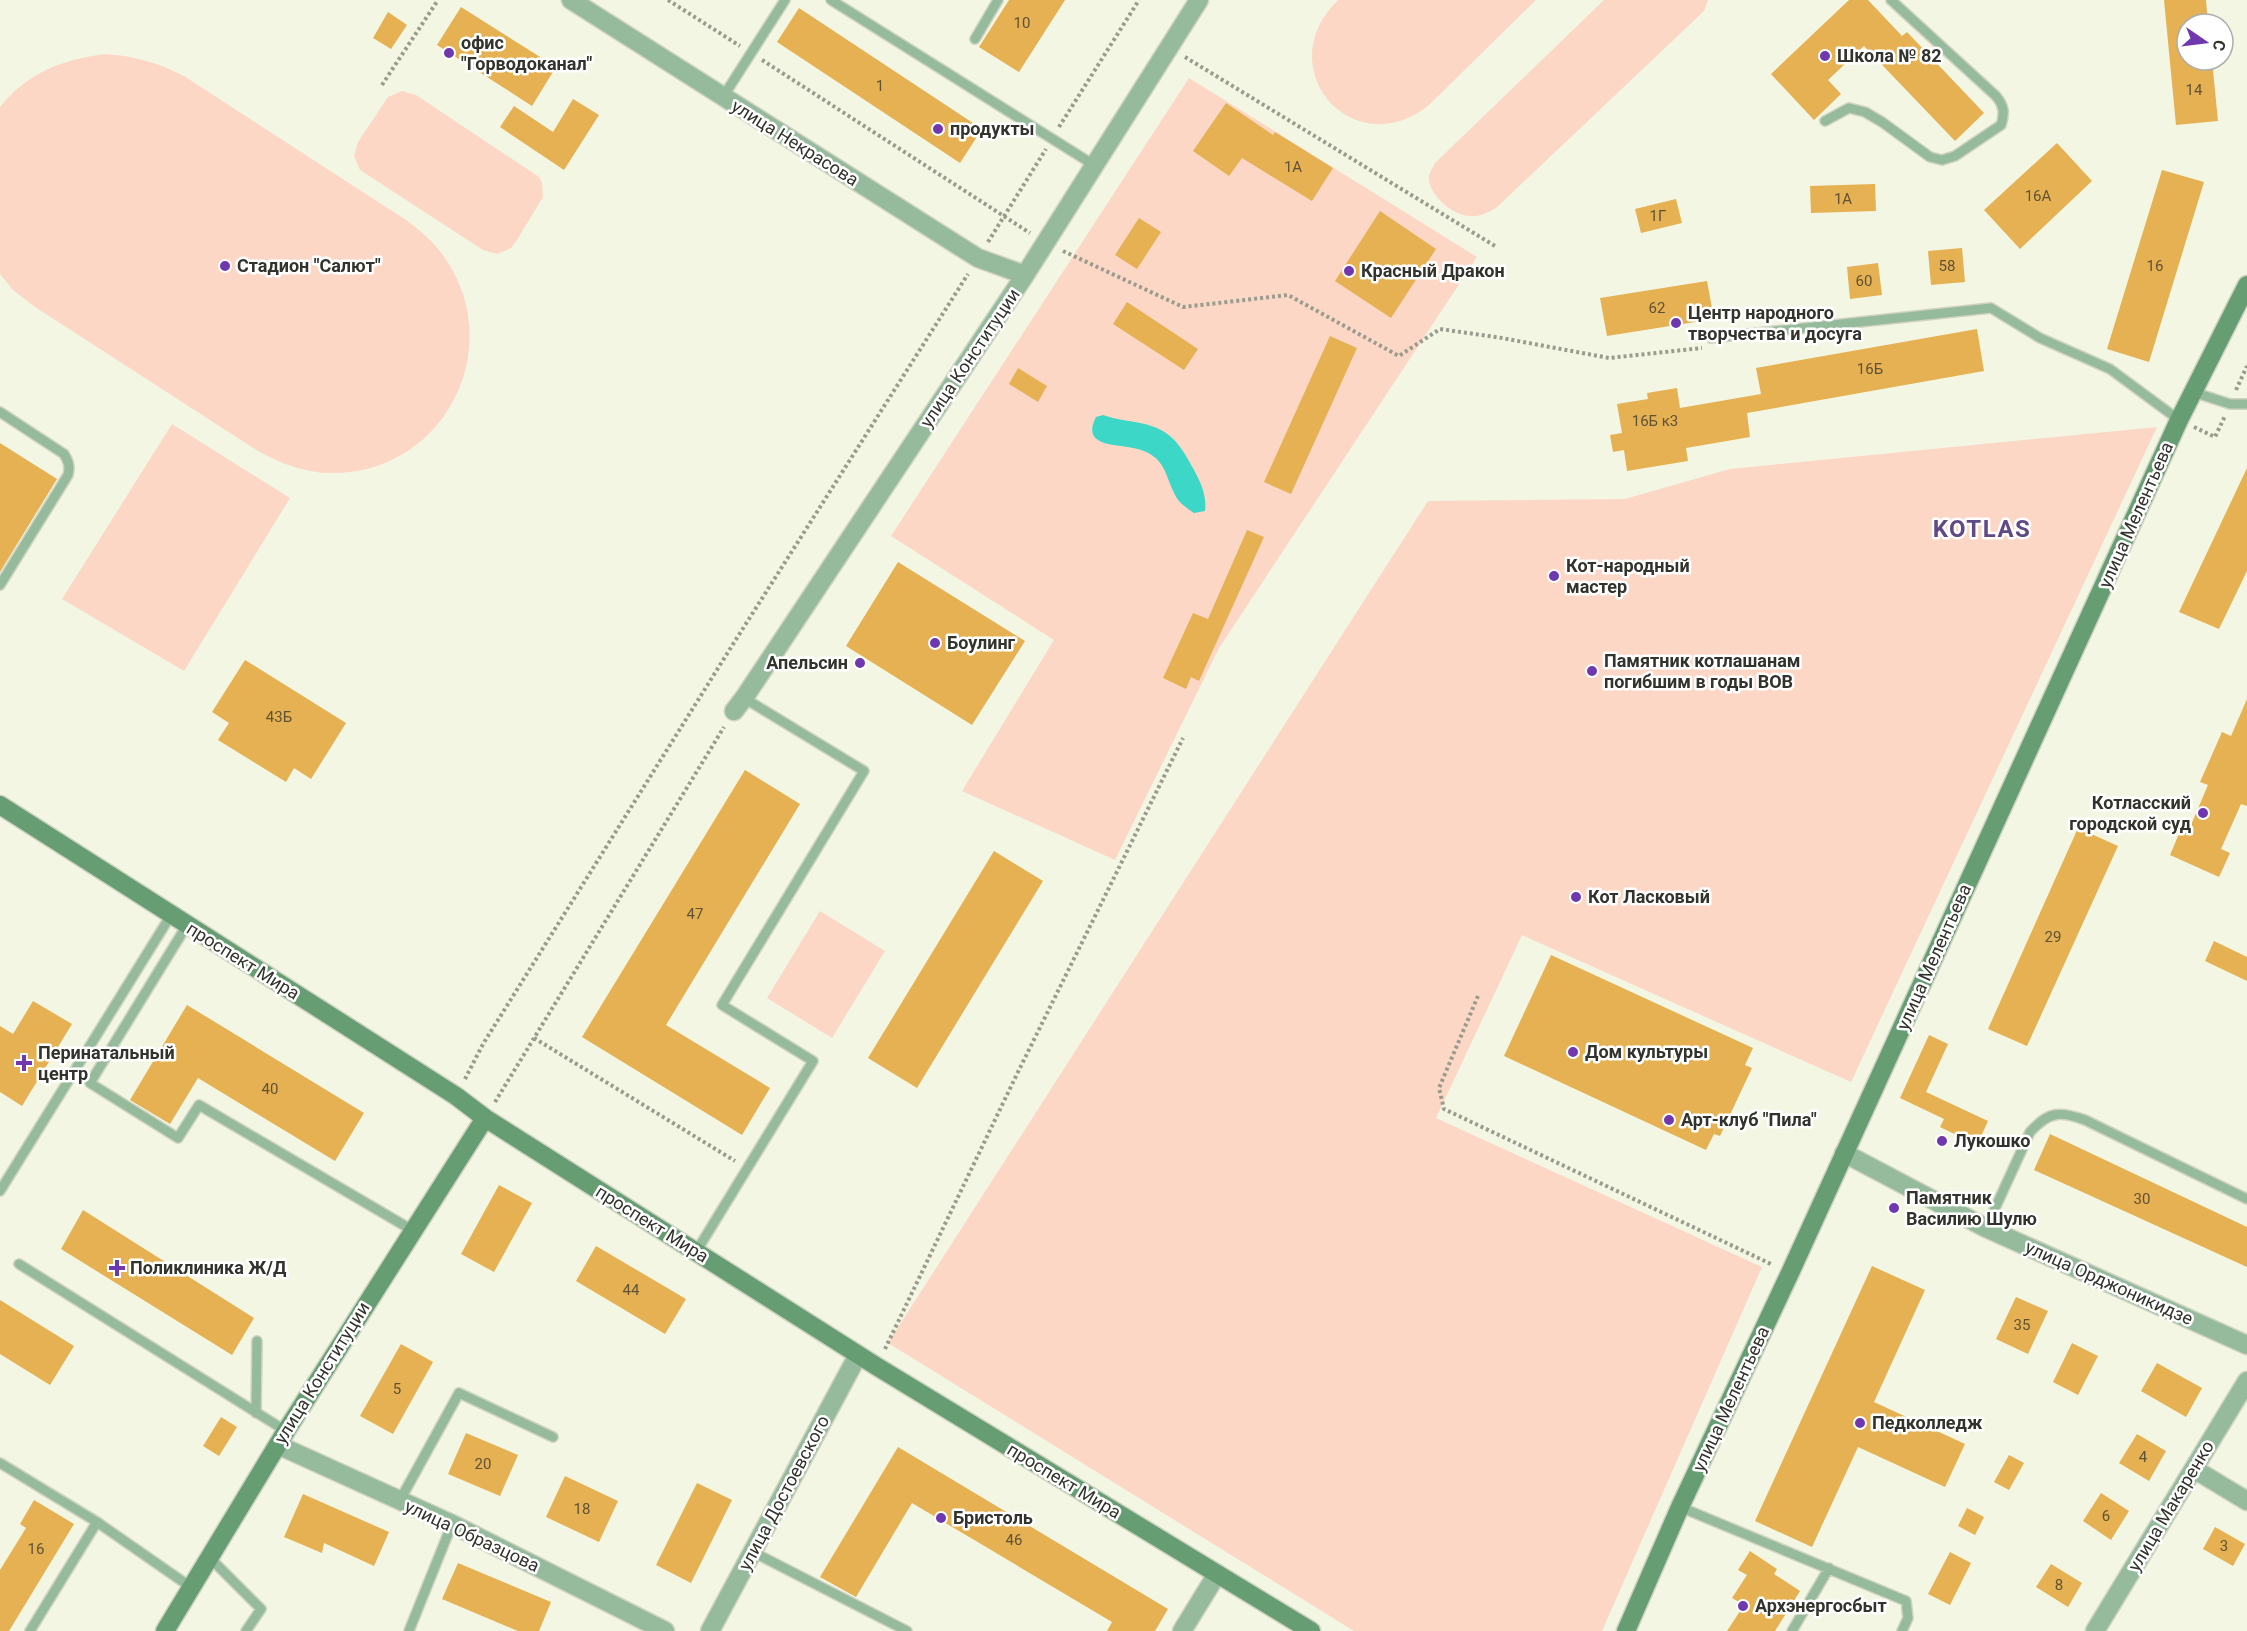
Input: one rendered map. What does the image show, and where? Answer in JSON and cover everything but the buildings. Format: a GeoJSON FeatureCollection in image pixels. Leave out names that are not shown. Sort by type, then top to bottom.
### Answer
{"type":"FeatureCollection","features":[{"type":"Feature","properties":{"kind":"street","name":"улица Некрасова"},"geometry":{"type":"LineString","coordinates":[[571,0],[978,258],[1025,275]]}},
{"type":"Feature","properties":{"kind":"street","name":"улица Конституции"},"geometry":{"type":"LineString","coordinates":[[739,704],[1025,275],[1199,0]]}},
{"type":"Feature","properties":{"kind":"street","name":"улица Мелентьева"},"geometry":{"type":"LineString","coordinates":[[1626,1631],[1680,1507],[1790,1274],[2179,420],[2247,285]]}},
{"type":"Feature","properties":{"kind":"street","name":"проспект Мира"},"geometry":{"type":"LineString","coordinates":[[0,805],[858,1355],[1311,1631]]}},
{"type":"Feature","properties":{"kind":"street","name":"улица Конституции"},"geometry":{"type":"LineString","coordinates":[[165,1631],[282,1438],[485,1118]]}},
{"type":"Feature","properties":{"kind":"street","name":"улица Орджоникидзе"},"geometry":{"type":"LineString","coordinates":[[1844,1154],[1986,1227],[2247,1345]]}},
{"type":"Feature","properties":{"kind":"street","name":"улица Достоевского"},"geometry":{"type":"LineString","coordinates":[[710,1631],[858,1355]]}},
{"type":"Feature","properties":{"kind":"street","name":"улица Макаренко"},"geometry":{"type":"LineString","coordinates":[[2095,1631],[2247,1381]]}},
{"type":"Feature","properties":{"kind":"street","name":"улица Образцова"},"geometry":{"type":"LineString","coordinates":[[282,1438],[399,1502],[452,1524],[665,1631]]}},
{"type":"Feature","properties":{"kind":"street"},"geometry":{"type":"LineString","coordinates":[[2194,1469],[2247,1501]]}},
{"type":"Feature","properties":{"kind":"street"},"geometry":{"type":"LineString","coordinates":[[1182,1631],[1217,1574]]}},
{"type":"Feature","properties":{"kind":"lane"},"geometry":{"type":"LineString","coordinates":[[723,97],[785,0]]}},
{"type":"Feature","properties":{"kind":"lane"},"geometry":{"type":"LineString","coordinates":[[831,0],[1094,165]]}},
{"type":"Feature","properties":{"kind":"lane"},"geometry":{"type":"LineString","coordinates":[[975,39],[998,0]]}},
{"type":"Feature","properties":{"kind":"lane"},"geometry":{"type":"LineString","coordinates":[[1825,121],[1849,108],[1864,112],[1930,157],[1942,160],[1955,156],[2001,125],[2004,114],[2002,105],[1996,96],[1891,0]]}},
{"type":"Feature","properties":{"kind":"lane"},"geometry":{"type":"LineString","coordinates":[[1711,338],[1991,308],[2040,338],[2110,369],[2179,420]]}},
{"type":"Feature","properties":{"kind":"lane"},"geometry":{"type":"LineString","coordinates":[[2193,392],[2230,404],[2247,404]]}},
{"type":"Feature","properties":{"kind":"lane"},"geometry":{"type":"LineString","coordinates":[[0,412],[64,454],[69,461],[69,468],[68,475],[0,585]]}},
{"type":"Feature","properties":{"kind":"lane"},"geometry":{"type":"LineString","coordinates":[[696,1252],[813,1061],[722,1005],[864,771],[739,704]]}},
{"type":"Feature","properties":{"kind":"lane"},"geometry":{"type":"LineString","coordinates":[[0,1191],[179,920]]}},
{"type":"Feature","properties":{"kind":"lane"},"geometry":{"type":"LineString","coordinates":[[179,920],[90,1083],[178,1138],[199,1105],[412,1230]]}},
{"type":"Feature","properties":{"kind":"lane"},"geometry":{"type":"LineString","coordinates":[[1986,1227],[2030,1132],[2040,1121],[2053,1114],[2068,1114],[2085,1120],[2247,1199]]}},
{"type":"Feature","properties":{"kind":"lane"},"geometry":{"type":"LineString","coordinates":[[19,1264],[256,1413],[282,1438]]}},
{"type":"Feature","properties":{"kind":"lane"},"geometry":{"type":"LineString","coordinates":[[256,1413],[257,1341]]}},
{"type":"Feature","properties":{"kind":"lane"},"geometry":{"type":"LineString","coordinates":[[399,1502],[459,1394],[553,1437]]}},
{"type":"Feature","properties":{"kind":"lane"},"geometry":{"type":"LineString","coordinates":[[0,1463],[97,1522],[192,1588]]}},
{"type":"Feature","properties":{"kind":"lane"},"geometry":{"type":"LineString","coordinates":[[1680,1507],[1906,1601],[1908,1618],[1902,1631]]}},
{"type":"Feature","properties":{"kind":"lane"},"geometry":{"type":"LineString","coordinates":[[30,1631],[97,1522]]}},
{"type":"Feature","properties":{"kind":"lane"},"geometry":{"type":"LineString","coordinates":[[409,1631],[452,1524]]}},
{"type":"Feature","properties":{"kind":"lane"},"geometry":{"type":"LineString","coordinates":[[752,1551],[907,1631]]}},
{"type":"Feature","properties":{"kind":"lane"},"geometry":{"type":"LineString","coordinates":[[209,1557],[261,1608],[246,1631]]}},
{"type":"Feature","properties":{"kind":"lane"},"geometry":{"type":"LineString","coordinates":[[1792,1631],[1829,1568]]}},
{"type":"Feature","properties":{"kind":"path"},"geometry":{"type":"LineString","coordinates":[[382,85],[438,0]]}},
{"type":"Feature","properties":{"kind":"path"},"geometry":{"type":"LineString","coordinates":[[668,0],[1045,243],[1183,307],[1288,294],[1399,356],[1440,329],[1609,357],[1703,348]]}},
{"type":"Feature","properties":{"kind":"path"},"geometry":{"type":"LineString","coordinates":[[1169,47],[1495,246]]}},
{"type":"Feature","properties":{"kind":"path"},"geometry":{"type":"LineString","coordinates":[[456,1096],[483,1044],[735,640],[978,258]]}},
{"type":"Feature","properties":{"kind":"path"},"geometry":{"type":"LineString","coordinates":[[2179,420],[2215,437],[2247,366]]}},
{"type":"Feature","properties":{"kind":"path"},"geometry":{"type":"LineString","coordinates":[[485,1118],[739,704]]}},
{"type":"Feature","properties":{"kind":"path"},"geometry":{"type":"LineString","coordinates":[[876,1366],[1183,738]]}},
{"type":"Feature","properties":{"kind":"path"},"geometry":{"type":"LineString","coordinates":[[1478,996],[1439,1088],[1444,1109],[1790,1274]]}},
{"type":"Feature","properties":{"kind":"path"},"geometry":{"type":"LineString","coordinates":[[534,1038],[747,1168]]}},
{"type":"Feature","properties":{"kind":"shaded area"},"geometry":{"type":"Polygon","coordinates":[[[1338,0],[1536,0],[1429,105],[1400,121],[1373,124],[1348,117],[1329,101],[1316,79],[1312,54],[1319,27],[1338,0]]]}},
{"type":"Feature","properties":{"kind":"shaded area"},"geometry":{"type":"Polygon","coordinates":[[[1604,0],[1708,0],[1704,11],[1496,208],[1474,216],[1463,215],[1442,203],[1429,183],[1429,176],[1435,163],[1604,0]]]}},
{"type":"Feature","properties":{"kind":"shaded area","name":"Стадион \"Салют\""},"geometry":{"type":"Polygon","coordinates":[[[106,54],[146,61],[184,76],[406,220],[427,237],[445,258],[463,293],[469,329],[466,365],[455,398],[434,428],[407,451],[374,467],[335,473],[305,470],[276,460],[258,451],[35,307],[13,290],[0,274],[0,107],[22,85],[48,69],[76,59],[106,54]]]}},
{"type":"Feature","properties":{"kind":"shaded area"},"geometry":{"type":"Polygon","coordinates":[[[1189,78],[1477,257],[1219,648],[1115,860],[962,791],[1054,640],[891,536],[1189,78]]]}},
{"type":"Feature","properties":{"kind":"shaded area"},"geometry":{"type":"Polygon","coordinates":[[[402,91],[416,95],[539,177],[543,197],[511,248],[497,254],[483,250],[360,170],[354,156],[358,142],[388,97],[402,91]]]}},
{"type":"Feature","properties":{"kind":"shaded area"},"geometry":{"type":"Polygon","coordinates":[[[172,424],[290,498],[184,671],[62,599],[172,424]]]}},
{"type":"Feature","properties":{"kind":"shaded area"},"geometry":{"type":"Polygon","coordinates":[[[2157,427],[1851,1082],[1522,935],[1436,1118],[1762,1267],[1602,1631],[1354,1631],[888,1343],[1428,501],[1625,499],[1730,469],[2157,427]]]}},
{"type":"Feature","properties":{"kind":"shaded area"},"geometry":{"type":"Polygon","coordinates":[[[820,911],[885,951],[832,1038],[767,998],[820,911]]]}},
{"type":"Feature","properties":{"kind":"water"},"geometry":{"type":"Polygon","coordinates":[[[1103,415],[1157,428],[1172,437],[1183,451],[1199,480],[1204,495],[1205,511],[1194,513],[1181,503],[1174,494],[1162,465],[1150,454],[1098,440],[1093,435],[1092,428],[1096,417],[1103,415]]]}},
{"type":"Feature","properties":{"kind":"place","name":"офис \"Горводоканал\""},"geometry":{"type":"Point","coordinates":[449,53]}},
{"type":"Feature","properties":{"kind":"place","name":"Школа № 82"},"geometry":{"type":"Point","coordinates":[1825,56]}},
{"type":"Feature","properties":{"kind":"place","name":"продукты"},"geometry":{"type":"Point","coordinates":[938,129]}},
{"type":"Feature","properties":{"kind":"place","name":"Стадион \"Салют\""},"geometry":{"type":"Point","coordinates":[225,266]}},
{"type":"Feature","properties":{"kind":"place","name":"Красный Дракон"},"geometry":{"type":"Point","coordinates":[1349,271]}},
{"type":"Feature","properties":{"kind":"place","name":"Центр народного творчества и досуга"},"geometry":{"type":"Point","coordinates":[1676,323]}},
{"type":"Feature","properties":{"kind":"place","name":"Кот-народный мастер"},"geometry":{"type":"Point","coordinates":[1554,576]}},
{"type":"Feature","properties":{"kind":"place","name":"Боулинг"},"geometry":{"type":"Point","coordinates":[935,643]}},
{"type":"Feature","properties":{"kind":"place","name":"Апельсин"},"geometry":{"type":"Point","coordinates":[860,663]}},
{"type":"Feature","properties":{"kind":"place","name":"Памятник котлашанам погибшим в годы ВОВ"},"geometry":{"type":"Point","coordinates":[1592,671]}},
{"type":"Feature","properties":{"kind":"place","name":"Котласский городской суд"},"geometry":{"type":"Point","coordinates":[2203,813]}},
{"type":"Feature","properties":{"kind":"place","name":"Кот Ласковый"},"geometry":{"type":"Point","coordinates":[1576,897]}},
{"type":"Feature","properties":{"kind":"place","name":"Дом культуры"},"geometry":{"type":"Point","coordinates":[1573,1052]}},
{"type":"Feature","properties":{"kind":"place","name":"Перинатальный центр"},"geometry":{"type":"Point","coordinates":[24,1063]}},
{"type":"Feature","properties":{"kind":"place","name":"Арт-клуб \"Пила\""},"geometry":{"type":"Point","coordinates":[1669,1120]}},
{"type":"Feature","properties":{"kind":"place","name":"Лукошко"},"geometry":{"type":"Point","coordinates":[1942,1141]}},
{"type":"Feature","properties":{"kind":"place","name":"Памятник Василию Шулю"},"geometry":{"type":"Point","coordinates":[1894,1208]}},
{"type":"Feature","properties":{"kind":"place","name":"Поликлиника Ж/Д"},"geometry":{"type":"Point","coordinates":[117,1268]}},
{"type":"Feature","properties":{"kind":"place","name":"Педколледж"},"geometry":{"type":"Point","coordinates":[1860,1423]}},
{"type":"Feature","properties":{"kind":"place","name":"Бристоль"},"geometry":{"type":"Point","coordinates":[941,1518]}},
{"type":"Feature","properties":{"kind":"place","name":"Архэнергосбыт"},"geometry":{"type":"Point","coordinates":[1743,1606]}},
{"type":"Feature","properties":{"kind":"district","name":"KOTLAS"},"geometry":{"type":"Point","coordinates":[1982,529]}}]}
